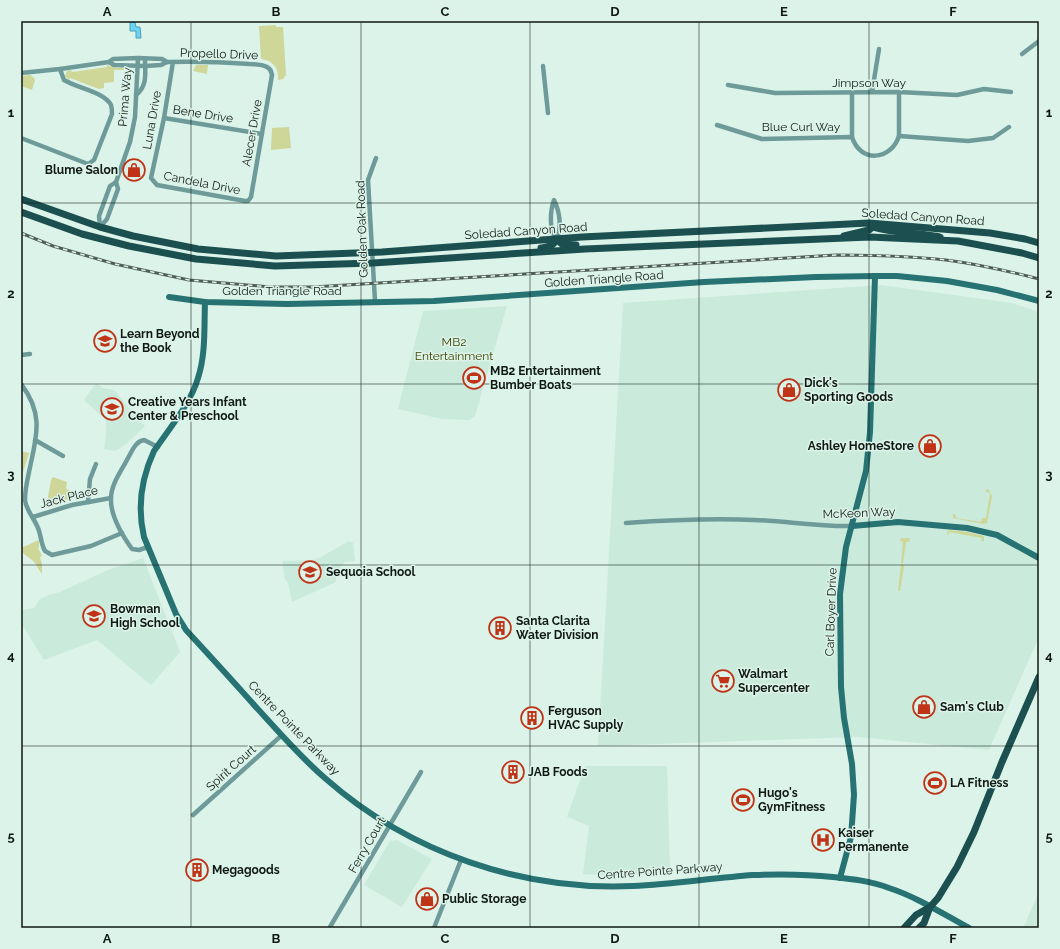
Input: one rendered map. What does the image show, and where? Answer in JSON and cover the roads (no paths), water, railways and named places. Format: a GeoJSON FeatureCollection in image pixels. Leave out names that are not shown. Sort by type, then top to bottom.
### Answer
{"type":"FeatureCollection","features":[{"type":"Feature","properties":{"kind":"main road","name":"Soledad Canyon Road"},"geometry":{"type":"LineString","coordinates":[[21,199],[100,227],[133,236],[198,249],[268,256],[372,252],[556,239],[873,225],[990,233],[1039,243]]}},
{"type":"Feature","properties":{"kind":"main road","name":"Soledad Canyon Road"},"geometry":{"type":"LineString","coordinates":[[21,212],[96,238],[129,246],[196,259],[267,266],[373,263],[500,256],[565,250],[879,237],[958,241],[1022,253],[1039,258]]}},
{"type":"Feature","properties":{"kind":"main road"},"geometry":{"type":"LineString","coordinates":[[835,239],[873,225],[958,241]]}},
{"type":"Feature","properties":{"kind":"main road"},"geometry":{"type":"LineString","coordinates":[[96,238],[100,227]]}},
{"type":"Feature","properties":{"kind":"main road"},"geometry":{"type":"LineString","coordinates":[[500,256],[511,250],[549,247],[556,242],[556,239],[567,246],[630,243],[659,246]]}},
{"type":"Feature","properties":{"kind":"main road"},"geometry":{"type":"LineString","coordinates":[[904,928],[916,915],[930,907],[938,898],[957,867],[974,832],[1002,762],[1039,677]]}},
{"type":"Feature","properties":{"kind":"main road"},"geometry":{"type":"LineString","coordinates":[[919,928],[924,923],[930,907]]}},
{"type":"Feature","properties":{"kind":"street"},"geometry":{"type":"LineString","coordinates":[[1022,54],[1039,41]]}},
{"type":"Feature","properties":{"kind":"street"},"geometry":{"type":"LineString","coordinates":[[872,92],[879,49]]}},
{"type":"Feature","properties":{"kind":"street","name":"Prima Way"},"geometry":{"type":"LineString","coordinates":[[100,227],[107,219],[118,189],[116,182],[130,142],[135,117],[138,58]]}},
{"type":"Feature","properties":{"kind":"street","name":"Propello Drive"},"geometry":{"type":"LineString","coordinates":[[21,73],[109,62],[114,59],[162,59],[167,62]]}},
{"type":"Feature","properties":{"kind":"street"},"geometry":{"type":"LineString","coordinates":[[136,95],[142,90],[144,85],[145,59]]}},
{"type":"Feature","properties":{"kind":"street","name":"Propello Drive"},"geometry":{"type":"LineString","coordinates":[[109,62],[114,65],[145,66],[161,65],[167,62],[241,63],[259,64],[269,68]]}},
{"type":"Feature","properties":{"kind":"street","name":"Luna Drive"},"geometry":{"type":"LineString","coordinates":[[153,182],[151,178],[164,118],[173,62]]}},
{"type":"Feature","properties":{"kind":"street"},"geometry":{"type":"LineString","coordinates":[[543,66],[548,113]]}},
{"type":"Feature","properties":{"kind":"street","name":"Alecer Drive"},"geometry":{"type":"LineString","coordinates":[[248,201],[251,197],[272,75],[269,68]]}},
{"type":"Feature","properties":{"kind":"street"},"geometry":{"type":"LineString","coordinates":[[21,138],[88,164],[94,160],[112,114],[112,106],[107,99],[100,95],[70,84],[64,80],[60,69]]}},
{"type":"Feature","properties":{"kind":"street","name":"Jimpson Way"},"geometry":{"type":"LineString","coordinates":[[728,85],[775,93],[899,92],[957,95],[984,89],[1011,92]]}},
{"type":"Feature","properties":{"kind":"street"},"geometry":{"type":"LineString","coordinates":[[852,92],[852,137]]}},
{"type":"Feature","properties":{"kind":"street"},"geometry":{"type":"LineString","coordinates":[[899,92],[899,136],[968,141],[993,138],[1009,127]]}},
{"type":"Feature","properties":{"kind":"street","name":"Bene Drive"},"geometry":{"type":"LineString","coordinates":[[164,118],[262,134]]}},
{"type":"Feature","properties":{"kind":"street","name":"Blue Curl Way"},"geometry":{"type":"LineString","coordinates":[[717,125],[762,139],[852,137],[856,146],[860,150],[866,154],[875,156],[885,154],[893,149],[899,136]]}},
{"type":"Feature","properties":{"kind":"street","name":"Golden Oak Road"},"geometry":{"type":"LineString","coordinates":[[375,302],[368,180],[376,158]]}},
{"type":"Feature","properties":{"kind":"street","name":"Prima Way"},"geometry":{"type":"LineString","coordinates":[[100,227],[98,216],[110,186],[116,182]]}},
{"type":"Feature","properties":{"kind":"street","name":"Candela Drive"},"geometry":{"type":"LineString","coordinates":[[153,182],[157,185],[248,201]]}},
{"type":"Feature","properties":{"kind":"street"},"geometry":{"type":"LineString","coordinates":[[554,200],[558,208],[560,234],[556,239],[553,235],[551,208],[554,200]]}},
{"type":"Feature","properties":{"kind":"street","name":"Carl Boyer Drive"},"geometry":{"type":"LineString","coordinates":[[840,878],[850,837],[854,806],[853,774],[842,702],[840,671],[841,582],[846,547],[866,471],[870,432],[875,276]]}},
{"type":"Feature","properties":{"kind":"street","name":"Golden Triangle Road"},"geometry":{"type":"LineString","coordinates":[[169,297],[205,302],[287,304],[434,301],[719,281],[816,277],[897,276],[947,281],[997,290],[1039,301]]}},
{"type":"Feature","properties":{"kind":"street","name":"Centre Pointe Parkway"},"geometry":{"type":"LineString","coordinates":[[205,302],[202,358],[199,377],[191,395],[158,446],[146,472],[140,504],[142,526],[148,547],[180,622],[282,735],[332,784],[390,826],[433,848],[482,867],[524,878],[589,886],[633,886],[770,875],[805,875],[840,878],[865,881],[890,888],[930,907],[968,928]]}},
{"type":"Feature","properties":{"kind":"street"},"geometry":{"type":"LineString","coordinates":[[21,355],[30,354]]}},
{"type":"Feature","properties":{"kind":"street"},"geometry":{"type":"LineString","coordinates":[[21,384],[33,402],[37,420],[25,501],[27,509],[33,517],[40,534],[43,548],[52,555],[91,546],[122,533]]}},
{"type":"Feature","properties":{"kind":"street"},"geometry":{"type":"LineString","coordinates":[[35,440],[63,456]]}},
{"type":"Feature","properties":{"kind":"street"},"geometry":{"type":"LineString","coordinates":[[148,547],[139,550],[132,549],[115,521],[111,498],[118,476],[137,443],[144,440],[158,446]]}},
{"type":"Feature","properties":{"kind":"street"},"geometry":{"type":"LineString","coordinates":[[88,502],[90,479],[96,464]]}},
{"type":"Feature","properties":{"kind":"street","name":"Jack Place"},"geometry":{"type":"LineString","coordinates":[[33,517],[88,502],[111,498]]}},
{"type":"Feature","properties":{"kind":"street","name":"McKeon Way"},"geometry":{"type":"LineString","coordinates":[[626,523],[660,520],[752,520],[823,526],[852,526],[898,522],[967,528],[997,535],[1039,558]]}},
{"type":"Feature","properties":{"kind":"street","name":"Spirit Court"},"geometry":{"type":"LineString","coordinates":[[193,814],[282,735]]}},
{"type":"Feature","properties":{"kind":"street","name":"Ferry Court"},"geometry":{"type":"LineString","coordinates":[[330,928],[421,772]]}},
{"type":"Feature","properties":{"kind":"street"},"geometry":{"type":"LineString","coordinates":[[434,928],[461,860]]}},
{"type":"Feature","properties":{"kind":"water"},"geometry":{"type":"Polygon","coordinates":[[[130,22],[135,22],[136,27],[140,27],[141,38],[136,38],[136,31],[130,31],[130,22]]]}},
{"type":"Feature","properties":{"kind":"water","name":"MB2 Entertainment Bumber Boats"},"geometry":{"type":"Polygon","coordinates":[[[473,369],[482,374],[478,388],[470,385],[467,378],[469,370],[473,369]]]}},
{"type":"Feature","properties":{"kind":"railway"},"geometry":{"type":"LineString","coordinates":[[21,233],[53,246],[115,264],[189,280],[270,287],[313,287],[836,255],[891,256],[946,260],[992,268],[1039,279]]}},
{"type":"Feature","properties":{"kind":"place","name":"Blume Salon"},"geometry":{"type":"Point","coordinates":[134,170]}},
{"type":"Feature","properties":{"kind":"place","name":"Learn Beyond the Book"},"geometry":{"type":"Point","coordinates":[105,341]}},
{"type":"Feature","properties":{"kind":"place","name":"MB2 Entertainment Bumber Boats"},"geometry":{"type":"Point","coordinates":[474,378]}},
{"type":"Feature","properties":{"kind":"place","name":"Dick's Sporting Goods"},"geometry":{"type":"Point","coordinates":[789,390]}},
{"type":"Feature","properties":{"kind":"place","name":"Creative Years Infant Center & Preschool"},"geometry":{"type":"Point","coordinates":[112,409]}},
{"type":"Feature","properties":{"kind":"place","name":"Ashley HomeStore"},"geometry":{"type":"Point","coordinates":[930,446]}},
{"type":"Feature","properties":{"kind":"place","name":"Sequoia School"},"geometry":{"type":"Point","coordinates":[310,572]}},
{"type":"Feature","properties":{"kind":"place","name":"Bowman High School"},"geometry":{"type":"Point","coordinates":[94,616]}},
{"type":"Feature","properties":{"kind":"place","name":"Santa Clarita Water Division"},"geometry":{"type":"Point","coordinates":[500,628]}},
{"type":"Feature","properties":{"kind":"place","name":"Walmart Supercenter"},"geometry":{"type":"Point","coordinates":[723,681]}},
{"type":"Feature","properties":{"kind":"place","name":"Sam's Club"},"geometry":{"type":"Point","coordinates":[924,707]}},
{"type":"Feature","properties":{"kind":"place","name":"Ferguson HVAC Supply"},"geometry":{"type":"Point","coordinates":[532,718]}},
{"type":"Feature","properties":{"kind":"place","name":"JAB Foods"},"geometry":{"type":"Point","coordinates":[513,772]}},
{"type":"Feature","properties":{"kind":"place","name":"LA Fitness"},"geometry":{"type":"Point","coordinates":[935,783]}},
{"type":"Feature","properties":{"kind":"place","name":"Hugo's GymFitness"},"geometry":{"type":"Point","coordinates":[743,800]}},
{"type":"Feature","properties":{"kind":"place","name":"Kaiser Permanente"},"geometry":{"type":"Point","coordinates":[823,840]}},
{"type":"Feature","properties":{"kind":"place","name":"Megagoods"},"geometry":{"type":"Point","coordinates":[197,870]}},
{"type":"Feature","properties":{"kind":"place","name":"Public Storage"},"geometry":{"type":"Point","coordinates":[427,899]}},
{"type":"Feature","properties":{"kind":"park label","name":"MB2 Entertainment"},"geometry":{"type":"Point","coordinates":[454,349]}}]}
